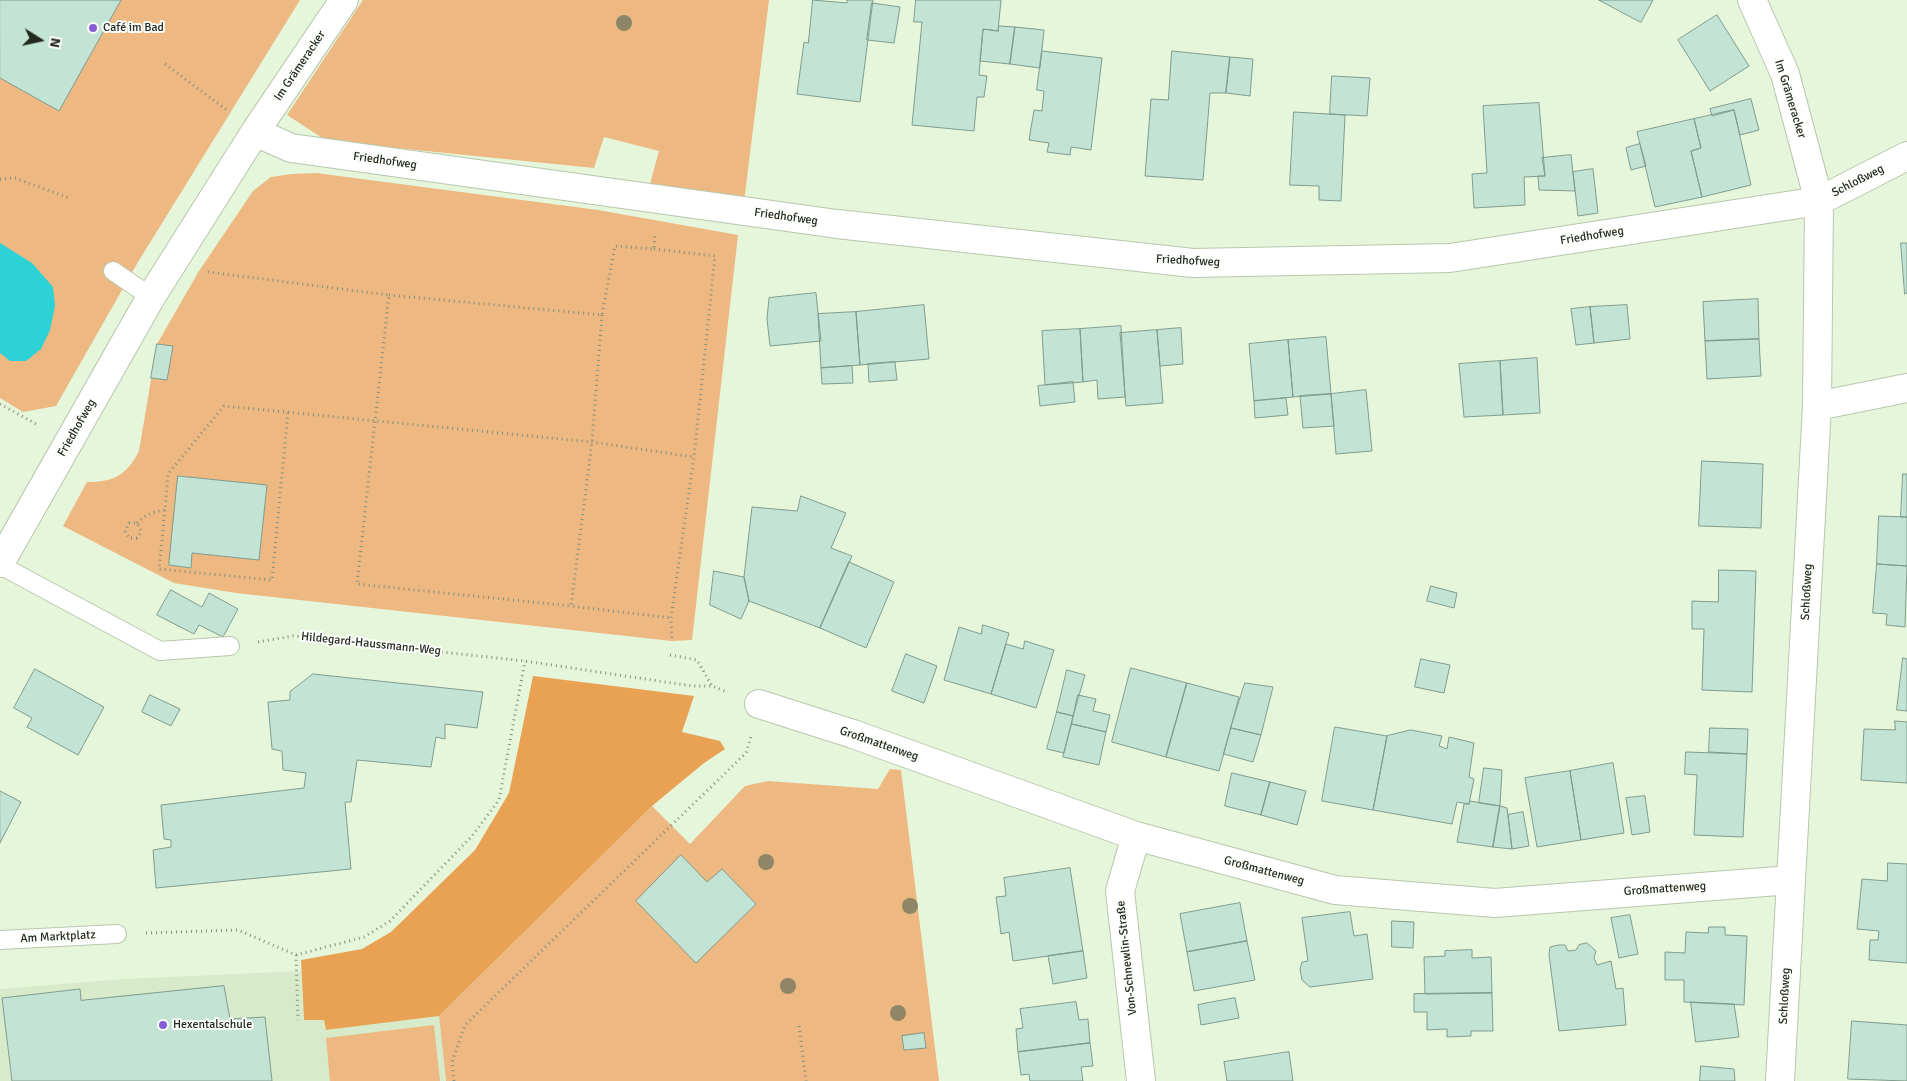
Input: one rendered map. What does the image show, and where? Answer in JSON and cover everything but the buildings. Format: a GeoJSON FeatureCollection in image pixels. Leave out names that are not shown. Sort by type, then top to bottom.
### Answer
{"type":"FeatureCollection","features":[{"type":"Feature","properties":{"kind":"street","name":"Im Grämeracker"},"geometry":{"type":"LineString","coordinates":[[255,132],[344,0]]}},
{"type":"Feature","properties":{"kind":"street","name":"Im Grämeracker"},"geometry":{"type":"LineString","coordinates":[[1752,0],[1785,74],[1819,201]]}},
{"type":"Feature","properties":{"kind":"street","name":"Friedhofweg"},"geometry":{"type":"LineString","coordinates":[[0,564],[151,297],[255,132],[291,148],[828,223],[1192,263],[1450,258],[1819,201]]}},
{"type":"Feature","properties":{"kind":"street","name":"Schloßweg"},"geometry":{"type":"LineString","coordinates":[[1780,1081],[1817,406],[1819,201],[1907,156]]}},
{"type":"Feature","properties":{"kind":"street"},"geometry":{"type":"LineString","coordinates":[[1817,406],[1907,388]]}},
{"type":"Feature","properties":{"kind":"street","name":"Großmattenweg"},"geometry":{"type":"LineString","coordinates":[[759,704],[853,734],[1136,836],[1335,890],[1495,902],[1791,880]]}},
{"type":"Feature","properties":{"kind":"street","name":"Von-Schnewlin-Straße"},"geometry":{"type":"LineString","coordinates":[[1136,836],[1120,891],[1141,1081]]}},
{"type":"Feature","properties":{"kind":"lane"},"geometry":{"type":"LineString","coordinates":[[113,271],[151,297]]}},
{"type":"Feature","properties":{"kind":"lane"},"geometry":{"type":"LineString","coordinates":[[0,564],[160,651],[230,646]]}},
{"type":"Feature","properties":{"kind":"lane","name":"Am Marktplatz"},"geometry":{"type":"LineString","coordinates":[[0,940],[117,934]]}},
{"type":"Feature","properties":{"kind":"path"},"geometry":{"type":"LineString","coordinates":[[165,64],[255,132]]}},
{"type":"Feature","properties":{"kind":"path"},"geometry":{"type":"LineString","coordinates":[[0,179],[15,178],[69,198]]}},
{"type":"Feature","properties":{"kind":"path"},"geometry":{"type":"LineString","coordinates":[[654,249],[656,230]]}},
{"type":"Feature","properties":{"kind":"path"},"geometry":{"type":"LineString","coordinates":[[571,606],[592,442],[602,315],[615,246],[715,256],[694,457],[671,618],[672,641]]}},
{"type":"Feature","properties":{"kind":"path"},"geometry":{"type":"LineString","coordinates":[[200,270],[389,295],[602,315]]}},
{"type":"Feature","properties":{"kind":"path"},"geometry":{"type":"LineString","coordinates":[[389,295],[357,584],[671,618]]}},
{"type":"Feature","properties":{"kind":"path"},"geometry":{"type":"LineString","coordinates":[[0,404],[70,441]]}},
{"type":"Feature","properties":{"kind":"path"},"geometry":{"type":"LineString","coordinates":[[288,412],[272,580],[159,569],[168,474],[224,406],[288,412],[375,422],[592,442],[694,457]]}},
{"type":"Feature","properties":{"kind":"path"},"geometry":{"type":"LineString","coordinates":[[138,523],[142,531],[137,538],[129,538],[125,531],[129,523],[138,523],[144,516],[165,510]]}},
{"type":"Feature","properties":{"kind":"path","name":"Hildegard-Haussmann-Weg"},"geometry":{"type":"LineString","coordinates":[[230,646],[293,636],[525,661],[692,686],[712,686],[759,704]]}},
{"type":"Feature","properties":{"kind":"path"},"geometry":{"type":"LineString","coordinates":[[670,655],[697,660],[712,686]]}},
{"type":"Feature","properties":{"kind":"path"},"geometry":{"type":"LineString","coordinates":[[117,934],[238,930],[296,955],[364,937],[390,921],[472,836],[499,800],[525,661]]}},
{"type":"Feature","properties":{"kind":"path"},"geometry":{"type":"LineString","coordinates":[[454,1081],[452,1062],[465,1025],[746,754],[759,704]]}},
{"type":"Feature","properties":{"kind":"path"},"geometry":{"type":"LineString","coordinates":[[296,955],[298,1020]]}},
{"type":"Feature","properties":{"kind":"path"},"geometry":{"type":"LineString","coordinates":[[799,1026],[806,1081]]}},
{"type":"Feature","properties":{"kind":"shaded area"},"geometry":{"type":"Polygon","coordinates":[[[0,0],[300,0],[138,262],[56,406],[23,412],[0,398],[0,0]]]}},
{"type":"Feature","properties":{"kind":"shaded area"},"geometry":{"type":"Polygon","coordinates":[[[363,0],[769,0],[744,202],[650,184],[659,151],[604,137],[594,168],[327,141],[287,115],[363,0]]]}},
{"type":"Feature","properties":{"kind":"shaded area"},"geometry":{"type":"Polygon","coordinates":[[[316,173],[598,210],[738,235],[692,640],[672,641],[236,593],[174,583],[63,526],[87,482],[105,481],[119,476],[130,466],[139,451],[157,344],[199,271],[253,191],[271,177],[316,173]]]}},
{"type":"Feature","properties":{"kind":"shaded area"},"geometry":{"type":"Polygon","coordinates":[[[533,676],[694,696],[682,732],[720,741],[725,749],[704,763],[652,806],[439,1016],[326,1030],[324,1020],[304,1020],[301,960],[362,949],[391,932],[475,850],[509,793],[533,676]]]}},
{"type":"Feature","properties":{"kind":"shaded area"},"geometry":{"type":"Polygon","coordinates":[[[890,769],[901,770],[939,1081],[446,1081],[439,1016],[652,806],[690,844],[745,786],[768,781],[878,789],[890,769]]]}},
{"type":"Feature","properties":{"kind":"shaded area","name":"Hexentalschule"},"geometry":{"type":"Polygon","coordinates":[[[301,971],[304,1020],[324,1020],[327,1030],[439,1016],[446,1081],[0,1081],[0,989],[124,979],[301,971]]]}},
{"type":"Feature","properties":{"kind":"shaded area"},"geometry":{"type":"Polygon","coordinates":[[[434,1025],[440,1081],[330,1081],[326,1038],[434,1025]]]}},
{"type":"Feature","properties":{"kind":"water"},"geometry":{"type":"Polygon","coordinates":[[[0,243],[32,263],[53,287],[55,306],[50,330],[41,349],[26,361],[10,361],[0,353],[0,243]]]}},
{"type":"Feature","properties":{"kind":"place","name":"Café im Bad"},"geometry":{"type":"Point","coordinates":[93,28]}},
{"type":"Feature","properties":{"kind":"place","name":"Hexentalschule"},"geometry":{"type":"Point","coordinates":[163,1025]}}]}
